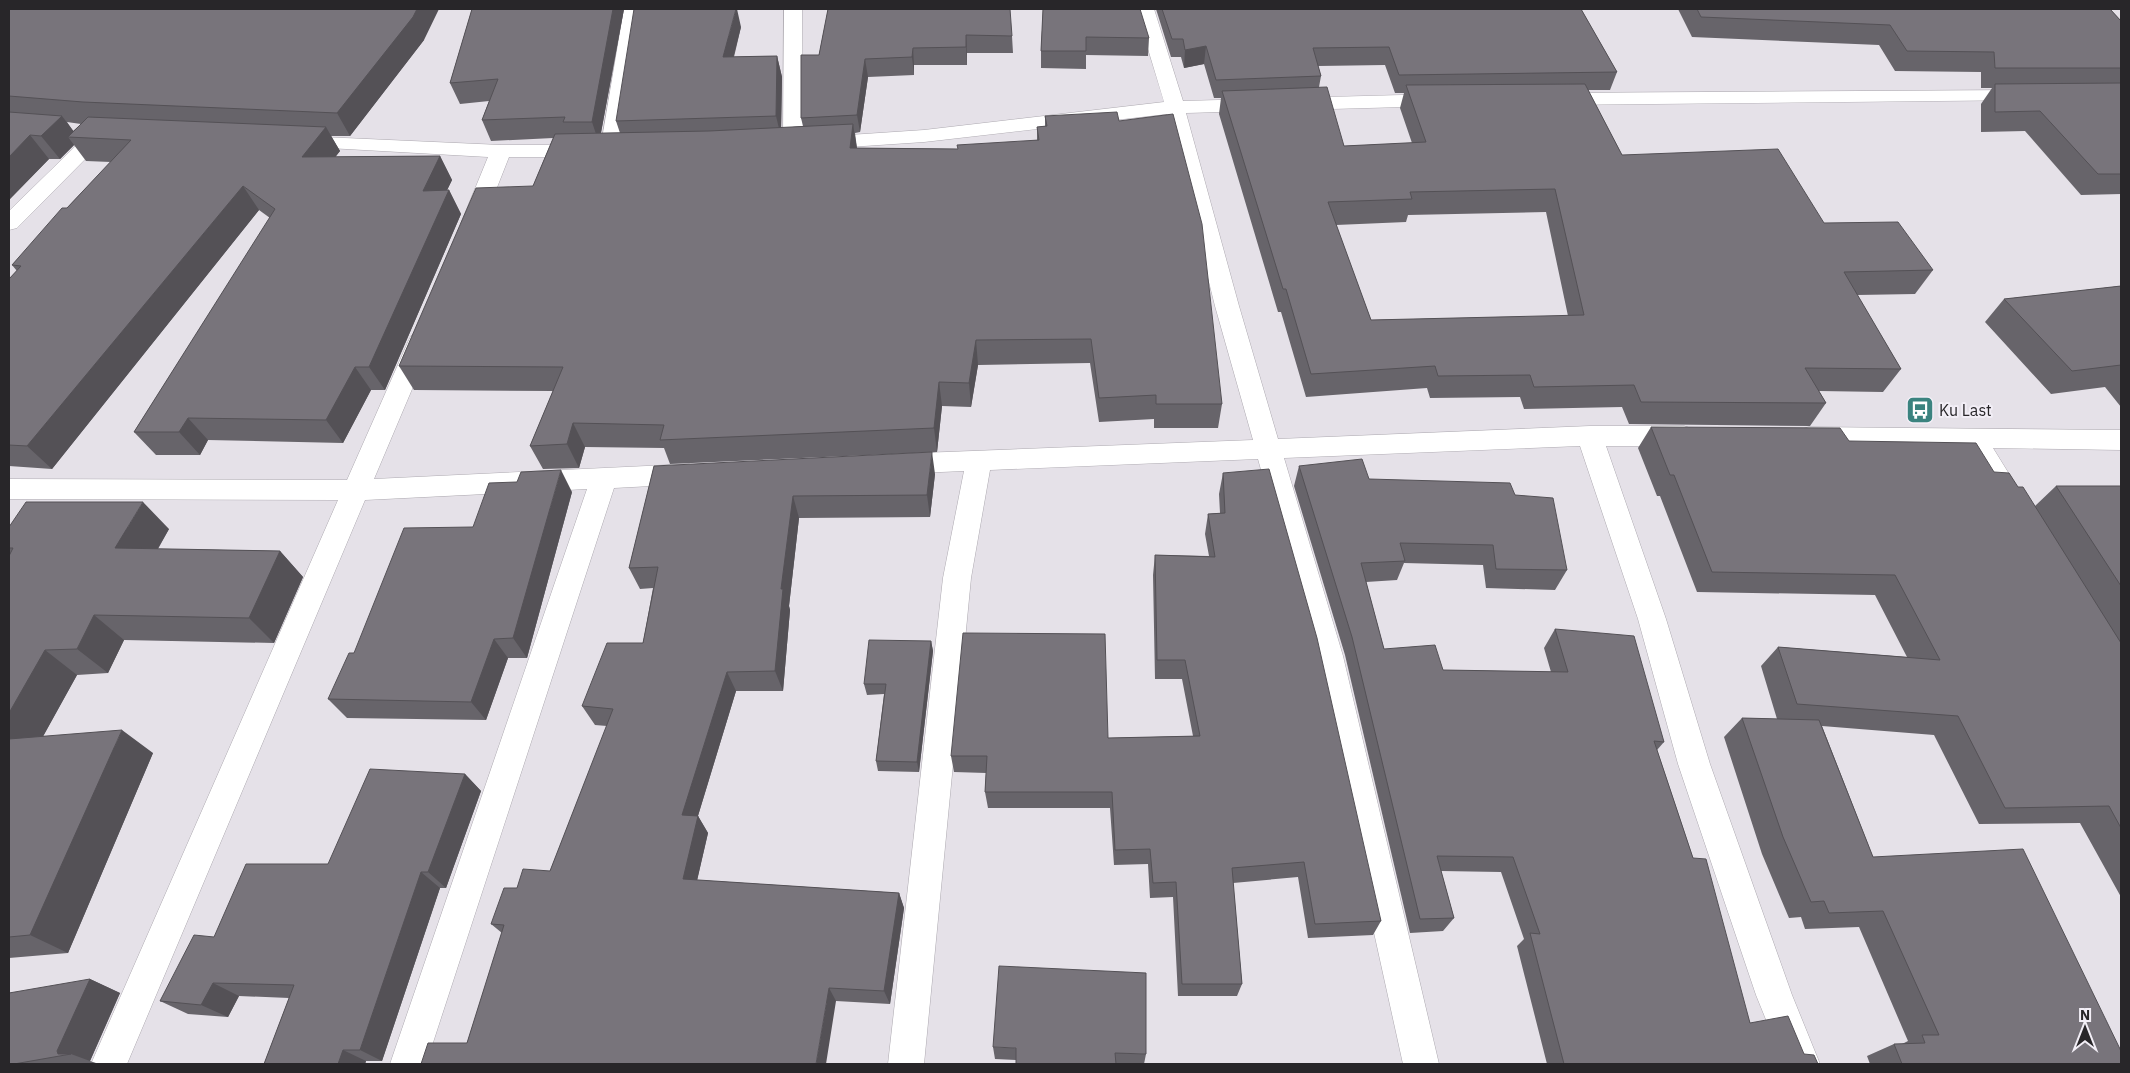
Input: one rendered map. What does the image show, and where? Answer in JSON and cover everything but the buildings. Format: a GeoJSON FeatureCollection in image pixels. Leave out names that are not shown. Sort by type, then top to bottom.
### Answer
{"type":"FeatureCollection","features":[{"type":"Feature","properties":{"kind":"street"},"geometry":{"type":"LineString","coordinates":[[280,141],[501,151],[619,151],[633,9]]}},
{"type":"Feature","properties":{"kind":"street"},"geometry":{"type":"LineString","coordinates":[[793,9],[783,145],[924,136],[1174,108],[1455,100]]}},
{"type":"Feature","properties":{"kind":"street"},"geometry":{"type":"LineString","coordinates":[[1145,9],[1174,108],[1227,306],[1270,449],[1328,656],[1421,1064]]}},
{"type":"Feature","properties":{"kind":"street"},"geometry":{"type":"LineString","coordinates":[[1532,100],[2042,96]]}},
{"type":"Feature","properties":{"kind":"street"},"geometry":{"type":"LineString","coordinates":[[9,223],[109,133],[72,131]]}},
{"type":"Feature","properties":{"kind":"street"},"geometry":{"type":"LineString","coordinates":[[462,246],[501,151]]}},
{"type":"Feature","properties":{"kind":"street"},"geometry":{"type":"LineString","coordinates":[[109,1064],[428,324]]}},
{"type":"Feature","properties":{"kind":"street"},"geometry":{"type":"LineString","coordinates":[[1590,436],[1652,619],[1694,764],[1774,995],[1802,1064]]}},
{"type":"Feature","properties":{"kind":"street"},"geometry":{"type":"LineString","coordinates":[[870,465],[1590,436],[1713,436]]}},
{"type":"Feature","properties":{"kind":"street"},"geometry":{"type":"LineString","coordinates":[[1790,436],[2121,440]]}},
{"type":"Feature","properties":{"kind":"street"},"geometry":{"type":"LineString","coordinates":[[1974,439],[2026,523]]}},
{"type":"Feature","properties":{"kind":"street"},"geometry":{"type":"LineString","coordinates":[[906,1064],[957,578],[979,460]]}},
{"type":"Feature","properties":{"kind":"street"},"geometry":{"type":"LineString","coordinates":[[9,489],[357,490],[713,473]]}},
{"type":"Feature","properties":{"kind":"street"},"geometry":{"type":"LineString","coordinates":[[408,1064],[604,479]]}},
{"type":"Feature","properties":{"kind":"place","name":"Ku Last"},"geometry":{"type":"Point","coordinates":[1920,410]}}]}
